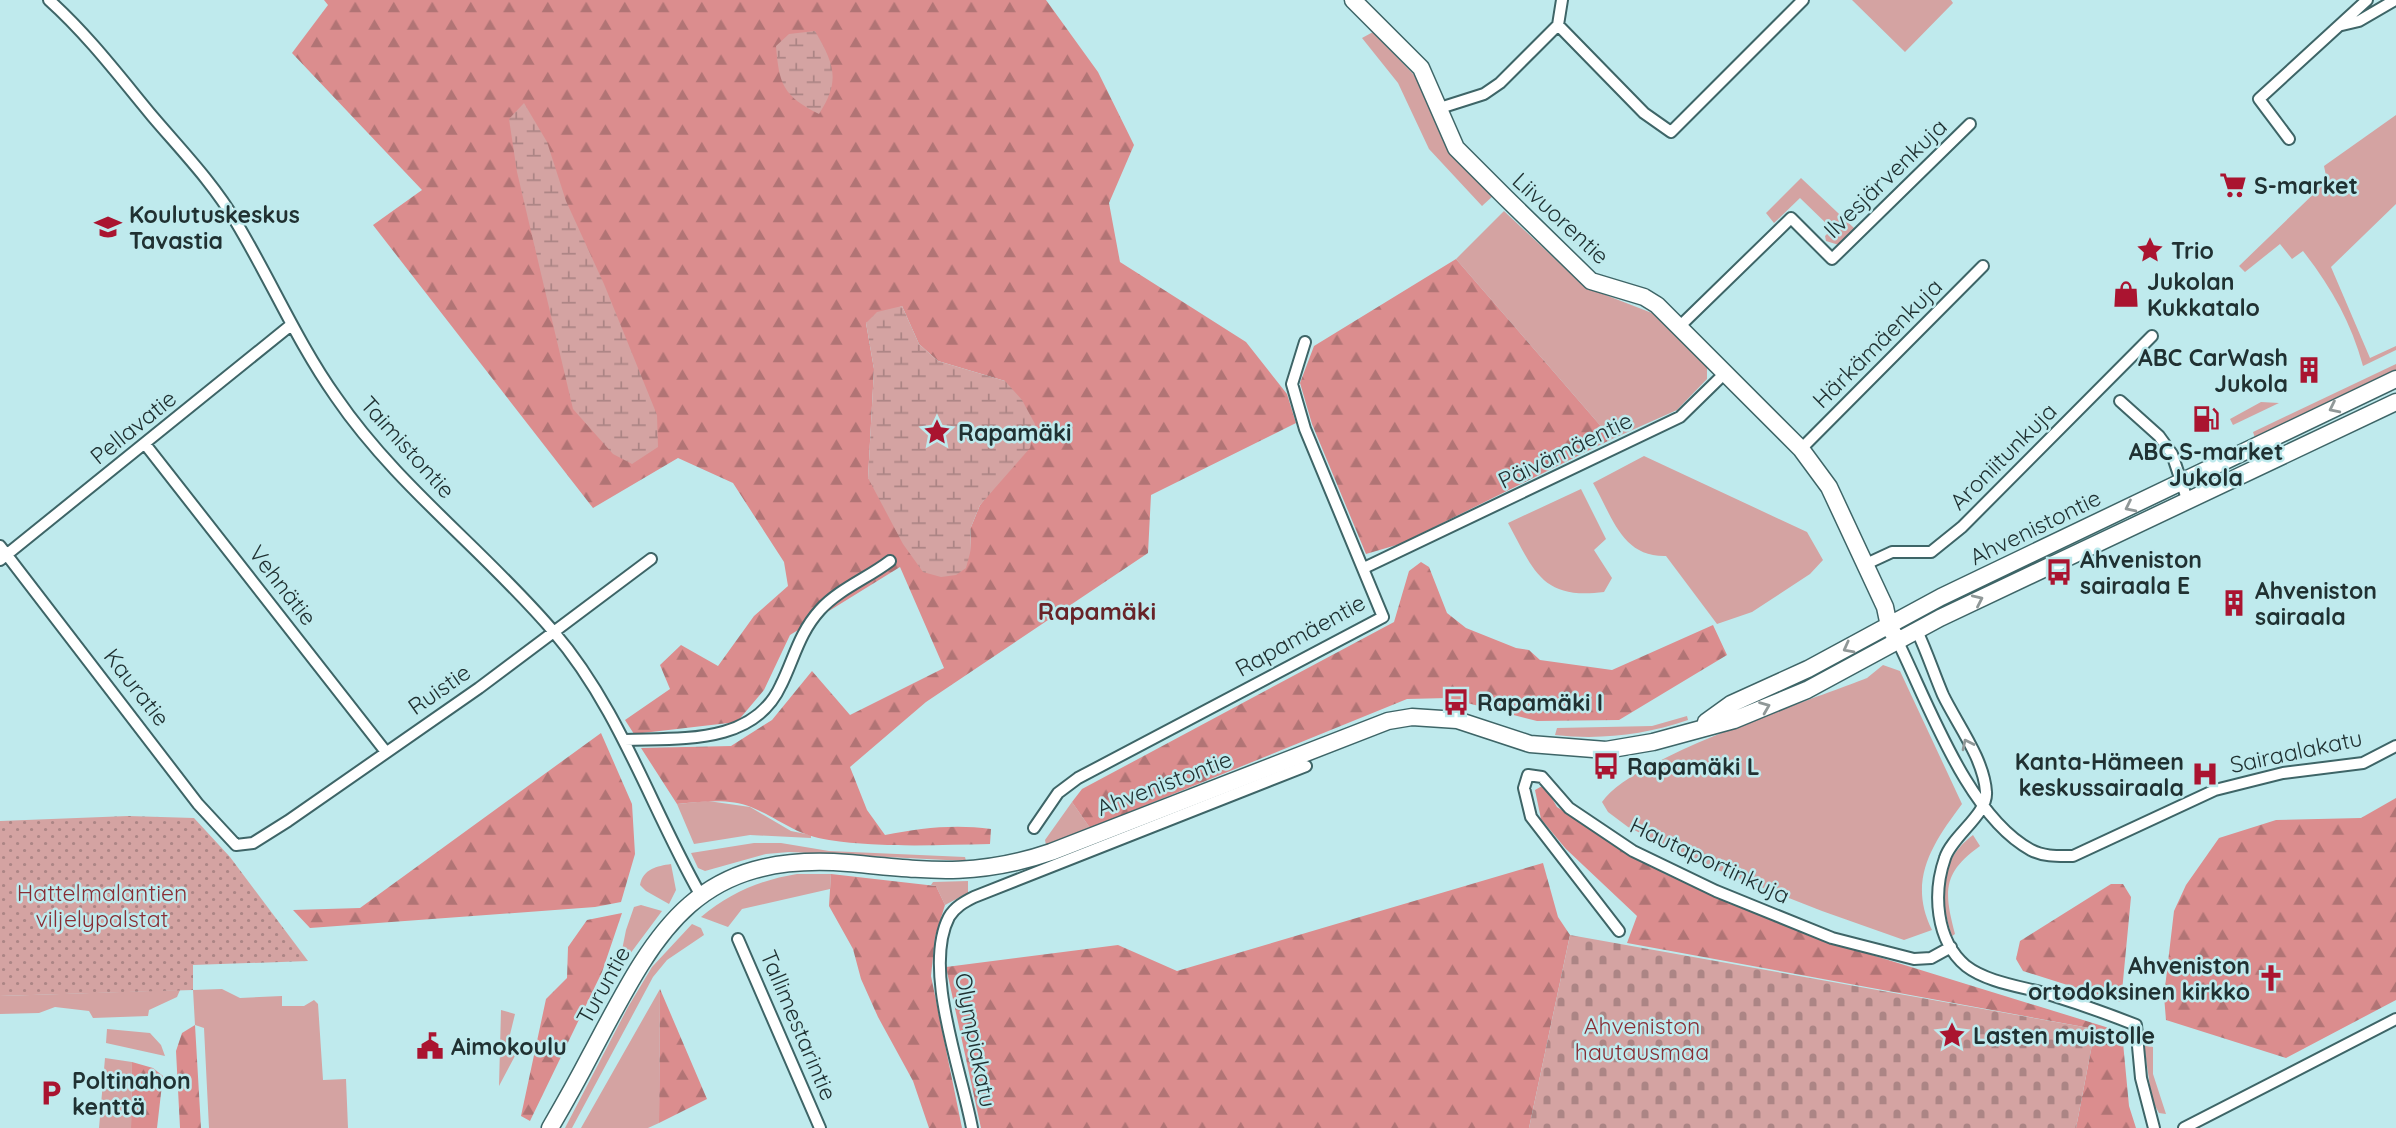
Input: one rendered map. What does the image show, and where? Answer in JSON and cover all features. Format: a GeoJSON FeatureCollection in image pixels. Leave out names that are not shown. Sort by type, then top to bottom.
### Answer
{"type":"FeatureCollection","features":[{"type":"Feature","properties":{"kind":"main road","name":"Liivuorentie"},"geometry":{"type":"LineString","coordinates":[[1353,0],[1421,68],[1440,108],[1448,135],[1456,148],[1585,277],[1598,284],[1651,300],[1801,449],[1829,487],[1885,607],[1889,626],[1898,642]]}},
{"type":"Feature","properties":{"kind":"main road","name":"Ahvenistontie"},"geometry":{"type":"LineString","coordinates":[[1700,727],[1731,704],[1808,669],[1908,615],[2396,379]]}},
{"type":"Feature","properties":{"kind":"main road","name":"Ahvenistontie"},"geometry":{"type":"LineString","coordinates":[[656,938],[700,894],[747,871],[805,861],[946,872],[1004,866],[1051,852],[1388,721],[1412,718],[1457,720],[1530,744],[1606,750],[1653,742],[1700,727],[1734,720],[1807,690],[1917,631],[2396,402]]}},
{"type":"Feature","properties":{"kind":"main road"},"geometry":{"type":"LineString","coordinates":[[1885,607],[1908,615],[1917,631]]}},
{"type":"Feature","properties":{"kind":"main road","name":"Turuntie"},"geometry":{"type":"LineString","coordinates":[[550,1128],[656,938]]}},
{"type":"Feature","properties":{"kind":"street","name":"Taimistontie"},"geometry":{"type":"LineString","coordinates":[[49,0],[86,35],[211,185],[236,221],[291,325],[335,396],[368,441],[553,632],[625,740],[677,854],[700,894]]}},
{"type":"Feature","properties":{"kind":"street"},"geometry":{"type":"LineString","coordinates":[[1440,108],[1484,94],[1500,83],[1558,26],[1562,0]]}},
{"type":"Feature","properties":{"kind":"street"},"geometry":{"type":"LineString","coordinates":[[1558,26],[1644,113],[1671,132],[1803,0]]}},
{"type":"Feature","properties":{"kind":"street"},"geometry":{"type":"LineString","coordinates":[[2289,139],[2259,99],[2342,25],[2354,9],[2367,0]]}},
{"type":"Feature","properties":{"kind":"street"},"geometry":{"type":"LineString","coordinates":[[2342,25],[2360,21],[2395,0]]}},
{"type":"Feature","properties":{"kind":"street","name":"Ilvesjärvenkuja"},"geometry":{"type":"LineString","coordinates":[[1679,327],[1791,218],[1832,258],[1970,124]]}},
{"type":"Feature","properties":{"kind":"street","name":"Härkämäenkuja"},"geometry":{"type":"LineString","coordinates":[[1801,449],[1983,266]]}},
{"type":"Feature","properties":{"kind":"street","name":"Pellavatie"},"geometry":{"type":"LineString","coordinates":[[2,554],[145,444],[291,325]]}},
{"type":"Feature","properties":{"kind":"street","name":"Aroniitunkuja"},"geometry":{"type":"LineString","coordinates":[[1864,565],[1892,552],[1931,552],[1962,527],[2152,336]]}},
{"type":"Feature","properties":{"kind":"street","name":"Rapamäentie"},"geometry":{"type":"LineString","coordinates":[[1034,828],[1050,801],[1078,778],[1382,617],[1305,429],[1292,384],[1305,342]]}},
{"type":"Feature","properties":{"kind":"street","name":"Päivämäentie"},"geometry":{"type":"LineString","coordinates":[[1364,568],[1680,417],[1726,373]]}},
{"type":"Feature","properties":{"kind":"street"},"geometry":{"type":"LineString","coordinates":[[2120,401],[2159,436],[2172,454],[2179,483],[2188,502]]}},
{"type":"Feature","properties":{"kind":"street","name":"Vehnätie"},"geometry":{"type":"LineString","coordinates":[[145,444],[386,752]]}},
{"type":"Feature","properties":{"kind":"street","name":"Kauratie"},"geometry":{"type":"LineString","coordinates":[[2,554],[42,596],[198,804],[236,845],[245,845]]}},
{"type":"Feature","properties":{"kind":"street","name":"Ruistie"},"geometry":{"type":"LineString","coordinates":[[245,845],[288,821],[652,559]]}},
{"type":"Feature","properties":{"kind":"street"},"geometry":{"type":"LineString","coordinates":[[625,740],[732,732],[759,717],[781,687],[797,642],[821,609],[890,561]]}},
{"type":"Feature","properties":{"kind":"street"},"geometry":{"type":"LineString","coordinates":[[1917,631],[1983,778],[1987,794],[1983,808],[1947,850],[1938,879],[1936,902],[1951,947],[1964,964],[1982,974],[2136,1025],[2141,1078],[2154,1128]]}},
{"type":"Feature","properties":{"kind":"street","name":"Sairaalakatu"},"geometry":{"type":"LineString","coordinates":[[1898,642],[1961,770],[1983,808],[2031,850],[2053,857],[2073,856],[2215,790],[2283,773],[2363,763],[2396,747]]}},
{"type":"Feature","properties":{"kind":"street","name":"Olympiakatu"},"geometry":{"type":"LineString","coordinates":[[972,1128],[940,971],[942,943],[948,920],[957,907],[974,897],[1306,766]]}},
{"type":"Feature","properties":{"kind":"street","name":"Hautaportinkuja"},"geometry":{"type":"LineString","coordinates":[[1619,931],[1531,817],[1524,788],[1528,775],[1542,777],[1569,808],[1633,852],[1716,891],[1832,938],[1914,960],[1931,958],[1951,947]]}},
{"type":"Feature","properties":{"kind":"street","name":"Tallimestarintie"},"geometry":{"type":"LineString","coordinates":[[738,939],[820,1128]]}},
{"type":"Feature","properties":{"kind":"street"},"geometry":{"type":"LineString","coordinates":[[2184,1128],[2396,1019]]}},
{"type":"Feature","properties":{"kind":"green space"},"geometry":{"type":"Polygon","coordinates":[[[324,0],[1046,0],[1098,72],[1134,145],[1109,203],[1120,262],[1246,342],[1287,394],[1296,423],[1151,495],[1148,553],[926,702],[850,767],[867,810],[885,835],[938,828],[991,829],[990,844],[849,843],[817,838],[797,831],[742,804],[714,801],[677,804],[641,748],[731,746],[772,720],[812,671],[850,715],[944,668],[900,567],[790,635],[764,690],[737,722],[634,734],[625,720],[670,689],[660,665],[681,645],[718,666],[754,616],[788,586],[784,562],[733,483],[678,458],[593,508],[373,225],[422,190],[292,53],[328,5],[324,0]],[[902,306],[866,323],[874,369],[868,478],[970,553],[971,527],[980,505],[1003,477],[1005,381],[938,361],[919,344],[902,306]]]}},
{"type":"Feature","properties":{"kind":"green space"},"geometry":{"type":"Polygon","coordinates":[[[1852,0],[1951,0],[1953,3],[1905,52],[1852,0]]]}},
{"type":"Feature","properties":{"kind":"green space"},"geometry":{"type":"Polygon","coordinates":[[[815,31],[827,53],[832,72],[830,91],[819,114],[790,95],[781,79],[776,46],[789,34],[815,31]]]}},
{"type":"Feature","properties":{"kind":"green space"},"geometry":{"type":"Polygon","coordinates":[[[1373,32],[1417,78],[1448,149],[1494,195],[1482,206],[1429,149],[1398,83],[1362,38],[1373,32]]]}},
{"type":"Feature","properties":{"kind":"green space"},"geometry":{"type":"Polygon","coordinates":[[[524,103],[547,142],[566,201],[604,284],[657,415],[658,447],[632,464],[613,454],[573,409],[517,172],[509,119],[524,103]]]}},
{"type":"Feature","properties":{"kind":"green space"},"geometry":{"type":"Polygon","coordinates":[[[2396,115],[2396,204],[2331,267],[2370,358],[2396,346],[2396,350],[2363,366],[2339,306],[2303,251],[2292,259],[2280,244],[2245,272],[2239,266],[2327,181],[2324,166],[2396,115]]]}},
{"type":"Feature","properties":{"kind":"green space"},"geometry":{"type":"Polygon","coordinates":[[[1801,178],[1855,229],[1839,245],[1826,241],[1825,236],[1832,229],[1800,198],[1774,223],[1766,213],[1801,178]]]}},
{"type":"Feature","properties":{"kind":"green space"},"geometry":{"type":"Polygon","coordinates":[[[1504,211],[1585,287],[1652,313],[1707,366],[1707,379],[1677,410],[1612,439],[1456,259],[1504,211]]]}},
{"type":"Feature","properties":{"kind":"green space"},"geometry":{"type":"Polygon","coordinates":[[[1456,259],[1612,439],[1400,544],[1366,554],[1312,424],[1300,383],[1314,346],[1456,259]]]}},
{"type":"Feature","properties":{"kind":"green space"},"geometry":{"type":"Polygon","coordinates":[[[902,306],[919,344],[938,361],[1005,381],[1022,400],[1035,424],[1030,448],[980,505],[971,527],[970,553],[966,568],[956,575],[941,577],[923,572],[903,544],[868,478],[874,369],[866,323],[877,312],[902,306]]]}},
{"type":"Feature","properties":{"kind":"green space"},"geometry":{"type":"Polygon","coordinates":[[[2396,364],[2396,370],[2255,438],[2253,432],[2396,364]]]}},
{"type":"Feature","properties":{"kind":"green space"},"geometry":{"type":"Polygon","coordinates":[[[2261,402],[2279,403],[2233,425],[2230,419],[2261,402]]]}},
{"type":"Feature","properties":{"kind":"green space"},"geometry":{"type":"Polygon","coordinates":[[[1644,456],[1807,532],[1823,560],[1810,574],[1752,612],[1717,624],[1666,556],[1651,555],[1639,550],[1620,533],[1593,483],[1644,456]]]}},
{"type":"Feature","properties":{"kind":"green space"},"geometry":{"type":"Polygon","coordinates":[[[1581,489],[1606,539],[1594,550],[1612,578],[1604,592],[1566,591],[1553,586],[1533,568],[1508,523],[1581,489]]]}},
{"type":"Feature","properties":{"kind":"green space"},"geometry":{"type":"Polygon","coordinates":[[[1421,562],[1429,567],[1447,613],[1466,628],[1516,648],[1529,650],[1540,660],[1612,670],[1713,625],[1727,655],[1619,720],[1537,721],[1448,698],[1407,699],[1090,828],[1072,802],[1082,789],[1394,622],[1409,571],[1421,562]]]}},
{"type":"Feature","properties":{"kind":"green space"},"geometry":{"type":"Polygon","coordinates":[[[1883,665],[1900,671],[1962,804],[1933,848],[1923,878],[1922,895],[1932,930],[1904,940],[1822,911],[1705,865],[1628,827],[1608,812],[1602,802],[1620,785],[1684,749],[1867,678],[1883,665]]]}},
{"type":"Feature","properties":{"kind":"green space"},"geometry":{"type":"Polygon","coordinates":[[[1687,716],[1688,720],[1639,733],[1589,737],[1555,735],[1557,728],[1652,726],[1687,716]]]}},
{"type":"Feature","properties":{"kind":"green space"},"geometry":{"type":"Polygon","coordinates":[[[601,733],[632,804],[635,854],[621,902],[595,907],[310,928],[293,910],[360,908],[601,733]]]}},
{"type":"Feature","properties":{"kind":"green space"},"geometry":{"type":"Polygon","coordinates":[[[1544,785],[1557,807],[1665,874],[1830,942],[2122,1032],[2129,1106],[2136,1128],[2076,1128],[2095,1029],[1627,943],[1637,916],[1566,849],[1541,819],[1535,790],[1544,785]]]}},
{"type":"Feature","properties":{"kind":"green space"},"geometry":{"type":"Polygon","coordinates":[[[2396,798],[2396,1000],[2286,1058],[2166,1020],[2164,996],[2174,911],[2186,885],[2219,838],[2276,820],[2361,818],[2396,798]]]}},
{"type":"Feature","properties":{"kind":"green space"},"geometry":{"type":"Polygon","coordinates":[[[708,801],[750,807],[791,831],[811,835],[811,838],[750,835],[694,844],[677,804],[708,801]]]}},
{"type":"Feature","properties":{"kind":"green space"},"geometry":{"type":"Polygon","coordinates":[[[1072,802],[1090,828],[1046,845],[1045,840],[1072,802]]]}},
{"type":"Feature","properties":{"kind":"green space","name":"Hattelmalantien viljelypalstat"},"geometry":{"type":"Polygon","coordinates":[[[128,816],[194,818],[230,857],[308,961],[193,965],[193,990],[0,996],[0,821],[128,816]]]}},
{"type":"Feature","properties":{"kind":"green space"},"geometry":{"type":"Polygon","coordinates":[[[1973,835],[1980,846],[1959,865],[1949,884],[1949,906],[1955,934],[1952,936],[1945,908],[1944,881],[1953,856],[1973,835]]]}},
{"type":"Feature","properties":{"kind":"green space"},"geometry":{"type":"Polygon","coordinates":[[[754,843],[781,843],[829,851],[965,857],[966,861],[789,852],[766,854],[705,871],[698,868],[691,853],[754,843]]]}},
{"type":"Feature","properties":{"kind":"green space"},"geometry":{"type":"Polygon","coordinates":[[[1543,863],[1558,917],[1570,935],[1529,1128],[981,1128],[946,967],[1118,945],[1177,971],[1543,863]]]}},
{"type":"Feature","properties":{"kind":"green space"},"geometry":{"type":"Polygon","coordinates":[[[671,864],[676,890],[669,904],[640,885],[647,872],[671,864]]]}},
{"type":"Feature","properties":{"kind":"green space"},"geometry":{"type":"Polygon","coordinates":[[[797,874],[831,874],[830,889],[742,909],[728,927],[701,917],[746,889],[797,874]]]}},
{"type":"Feature","properties":{"kind":"green space"},"geometry":{"type":"Polygon","coordinates":[[[831,874],[936,886],[945,905],[935,937],[931,976],[962,1128],[929,1128],[913,1081],[878,1017],[861,979],[853,949],[829,906],[831,874]]]}},
{"type":"Feature","properties":{"kind":"green space"},"geometry":{"type":"Polygon","coordinates":[[[968,881],[968,893],[945,905],[936,886],[931,885],[933,882],[968,881]]]}},
{"type":"Feature","properties":{"kind":"green space"},"geometry":{"type":"Polygon","coordinates":[[[2111,884],[2123,884],[2131,897],[2121,1002],[2023,971],[2016,959],[2020,941],[2111,884]]]}},
{"type":"Feature","properties":{"kind":"green space"},"geometry":{"type":"Polygon","coordinates":[[[641,905],[662,911],[618,970],[634,907],[641,905]]]}},
{"type":"Feature","properties":{"kind":"green space"},"geometry":{"type":"Polygon","coordinates":[[[622,913],[602,972],[530,1121],[521,1116],[546,999],[567,978],[568,947],[587,920],[622,913]]]}},
{"type":"Feature","properties":{"kind":"green space"},"geometry":{"type":"Polygon","coordinates":[[[692,924],[701,928],[704,935],[667,960],[653,977],[572,1128],[565,1128],[652,967],[692,924]]]}},
{"type":"Feature","properties":{"kind":"green space","name":"Ahveniston hautausmaa"},"geometry":{"type":"Polygon","coordinates":[[[1570,935],[2095,1029],[2076,1128],[1529,1128],[1570,935]]]}},
{"type":"Feature","properties":{"kind":"green space"},"geometry":{"type":"Polygon","coordinates":[[[222,989],[240,998],[282,996],[282,1006],[304,1006],[314,1000],[318,1004],[323,1080],[346,1079],[348,1128],[209,1128],[204,1028],[195,1025],[193,990],[222,989]]]}},
{"type":"Feature","properties":{"kind":"green space"},"geometry":{"type":"Polygon","coordinates":[[[660,989],[659,1123],[648,1128],[581,1128],[660,989]]]}},
{"type":"Feature","properties":{"kind":"green space"},"geometry":{"type":"Polygon","coordinates":[[[660,989],[707,1099],[659,1123],[660,989]]]}},
{"type":"Feature","properties":{"kind":"green space"},"geometry":{"type":"Polygon","coordinates":[[[180,990],[177,997],[149,1010],[148,1016],[93,1018],[89,1011],[55,1007],[39,1013],[0,1014],[0,996],[180,990]]]}},
{"type":"Feature","properties":{"kind":"green space"},"geometry":{"type":"Polygon","coordinates":[[[501,1010],[515,1014],[506,1051],[516,1054],[499,1086],[501,1010]]]}},
{"type":"Feature","properties":{"kind":"green space"},"geometry":{"type":"Polygon","coordinates":[[[195,1025],[201,1128],[180,1128],[176,1051],[182,1033],[195,1025]]]}},
{"type":"Feature","properties":{"kind":"green space"},"geometry":{"type":"Polygon","coordinates":[[[107,1029],[150,1033],[161,1045],[165,1056],[106,1043],[107,1029]]]}},
{"type":"Feature","properties":{"kind":"green space"},"geometry":{"type":"Polygon","coordinates":[[[2144,1045],[2153,1047],[2153,1074],[2166,1114],[2159,1113],[2152,1100],[2144,1045]]]}},
{"type":"Feature","properties":{"kind":"green space"},"geometry":{"type":"Polygon","coordinates":[[[105,1058],[132,1062],[131,1128],[99,1128],[105,1058]]]}},
{"type":"Feature","properties":{"kind":"green space"},"geometry":{"type":"Polygon","coordinates":[[[132,1062],[153,1068],[163,1076],[157,1128],[131,1128],[132,1062]]]}},
{"type":"Feature","properties":{"kind":"place","name":"S-market"},"geometry":{"type":"Point","coordinates":[2233,185]}},
{"type":"Feature","properties":{"kind":"place","name":"Koulutuskeskus Tavastia"},"geometry":{"type":"Point","coordinates":[108,227]}},
{"type":"Feature","properties":{"kind":"place","name":"Trio"},"geometry":{"type":"Point","coordinates":[2150,250]}},
{"type":"Feature","properties":{"kind":"place","name":"Jukolan Kukkatalo"},"geometry":{"type":"Point","coordinates":[2126,294]}},
{"type":"Feature","properties":{"kind":"place","name":"ABC CarWash Jukola"},"geometry":{"type":"Point","coordinates":[2309,370]}},
{"type":"Feature","properties":{"kind":"place","name":"ABC S-market Jukola"},"geometry":{"type":"Point","coordinates":[2206,419]}},
{"type":"Feature","properties":{"kind":"place","name":"Rapamäki"},"geometry":{"type":"Point","coordinates":[937,432]}},
{"type":"Feature","properties":{"kind":"place","name":"Ahveniston sairaala E"},"geometry":{"type":"Point","coordinates":[2059,572]}},
{"type":"Feature","properties":{"kind":"place","name":"Ahveniston sairaala"},"geometry":{"type":"Point","coordinates":[2234,603]}},
{"type":"Feature","properties":{"kind":"place","name":"Rapamäki I"},"geometry":{"type":"Point","coordinates":[1456,702]}},
{"type":"Feature","properties":{"kind":"place","name":"Rapamäki L"},"geometry":{"type":"Point","coordinates":[1606,766]}},
{"type":"Feature","properties":{"kind":"place","name":"Kanta-Hämeen keskussairaala"},"geometry":{"type":"Point","coordinates":[2205,774]}},
{"type":"Feature","properties":{"kind":"place","name":"Ahveniston ortodoksinen kirkko"},"geometry":{"type":"Point","coordinates":[2271,978]}},
{"type":"Feature","properties":{"kind":"place","name":"Lasten muistolle"},"geometry":{"type":"Point","coordinates":[1952,1035]}},
{"type":"Feature","properties":{"kind":"place","name":"Aimokoulu"},"geometry":{"type":"Point","coordinates":[430,1046]}},
{"type":"Feature","properties":{"kind":"place","name":"Poltinahon kenttä"},"geometry":{"type":"Point","coordinates":[51,1093]}},
{"type":"Feature","properties":{"kind":"district","name":"Rapamäki"},"geometry":{"type":"Point","coordinates":[1097,611]}}]}
